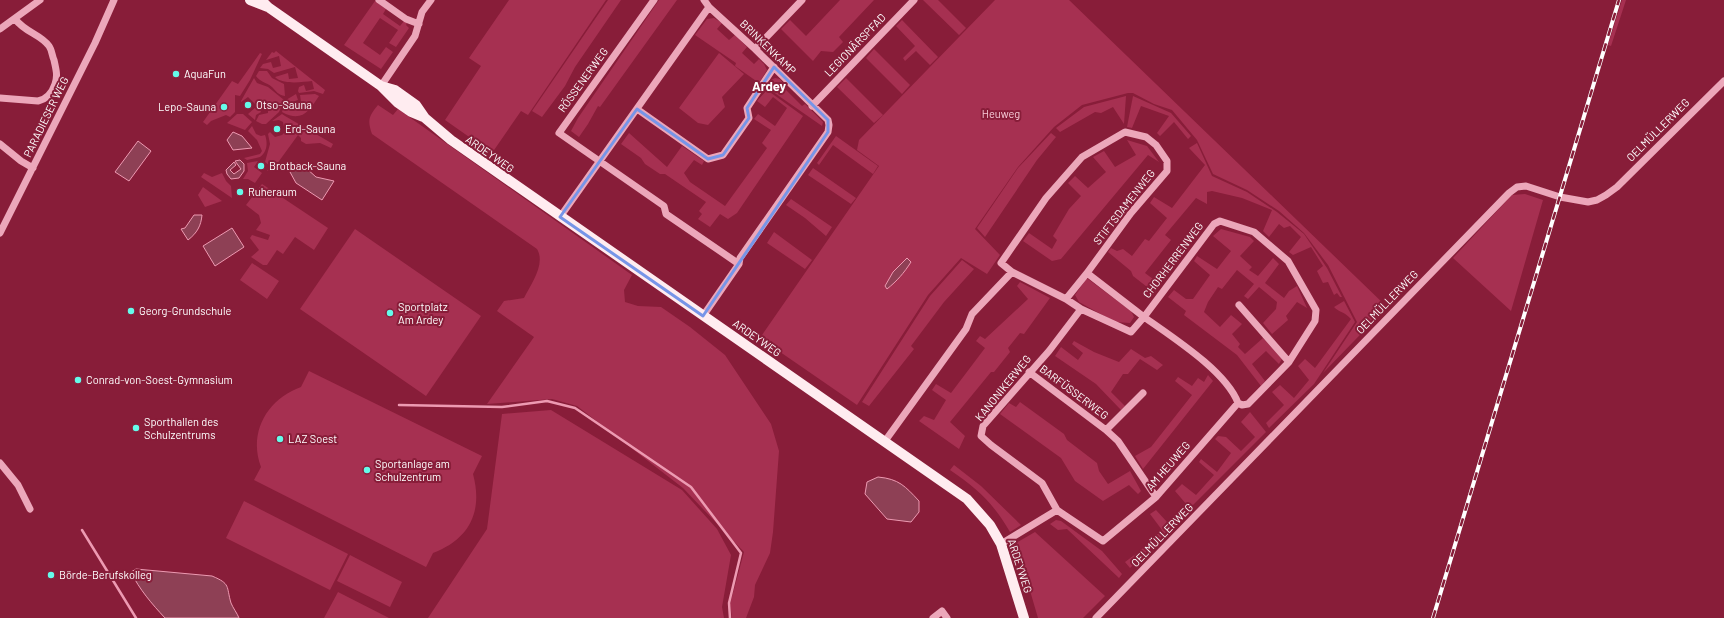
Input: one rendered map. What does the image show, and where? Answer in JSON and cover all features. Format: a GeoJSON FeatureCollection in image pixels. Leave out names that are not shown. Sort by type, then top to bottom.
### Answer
{"type":"FeatureCollection","features":[{"type":"Feature","properties":{"kind":"main road","name":"ARDEYWEG"},"geometry":{"type":"LineString","coordinates":[[250,0],[265,4],[381,86],[395,90],[416,105],[425,118],[450,140],[967,499],[990,525],[1001,544],[1024,618]]}},
{"type":"Feature","properties":{"kind":"street"},"geometry":{"type":"LineString","coordinates":[[0,29],[40,0]]}},
{"type":"Feature","properties":{"kind":"street","name":"PARADIESER WEG"},"geometry":{"type":"LineString","coordinates":[[0,234],[111,9],[114,0]]}},
{"type":"Feature","properties":{"kind":"street","name":"PARADIESER WEG"},"geometry":{"type":"LineString","coordinates":[[111,9],[118,0]]}},
{"type":"Feature","properties":{"kind":"street"},"geometry":{"type":"LineString","coordinates":[[379,0],[406,19],[419,24]]}},
{"type":"Feature","properties":{"kind":"street"},"geometry":{"type":"LineString","coordinates":[[381,86],[416,36],[422,12],[430,0]]}},
{"type":"Feature","properties":{"kind":"street","name":"RÖSSENERWEG"},"geometry":{"type":"LineString","coordinates":[[599,162],[559,133],[654,0]]}},
{"type":"Feature","properties":{"kind":"street"},"geometry":{"type":"LineString","coordinates":[[560,217],[709,7],[704,0]]}},
{"type":"Feature","properties":{"kind":"street"},"geometry":{"type":"LineString","coordinates":[[755,49],[802,0]]}},
{"type":"Feature","properties":{"kind":"street","name":"LEGIONÄRSPFAD"},"geometry":{"type":"LineString","coordinates":[[812,106],[914,0]]}},
{"type":"Feature","properties":{"kind":"street","name":"BRINKENKAMP"},"geometry":{"type":"LineString","coordinates":[[703,316],[738,264],[740,258],[828,132],[829,125],[828,120],[812,106],[774,67],[709,7]]}},
{"type":"Feature","properties":{"kind":"street"},"geometry":{"type":"LineString","coordinates":[[0,98],[38,101],[44,100],[54,86],[58,74],[50,47],[42,39],[22,28],[15,19]]}},
{"type":"Feature","properties":{"kind":"street"},"geometry":{"type":"LineString","coordinates":[[637,109],[708,159],[723,155],[749,118],[747,108],[774,67]]}},
{"type":"Feature","properties":{"kind":"street","name":"OELMÜLLERWEG"},"geometry":{"type":"LineString","coordinates":[[1096,618],[1509,193],[1517,187],[1526,186],[1574,200],[1588,202],[1597,200],[1606,195],[1724,81]]}},
{"type":"Feature","properties":{"kind":"street","name":"STIFTSDAMENWEG"},"geometry":{"type":"LineString","coordinates":[[1012,272],[1001,263],[1046,198],[1082,157],[1125,132],[1146,137],[1156,146],[1167,161],[1166,171],[1087,273]]}},
{"type":"Feature","properties":{"kind":"street"},"geometry":{"type":"LineString","coordinates":[[0,144],[21,161],[33,168]]}},
{"type":"Feature","properties":{"kind":"street"},"geometry":{"type":"LineString","coordinates":[[599,162],[664,206],[666,214],[738,264]]}},
{"type":"Feature","properties":{"kind":"street","name":"CHORHERRENWEG"},"geometry":{"type":"LineString","coordinates":[[1144,317],[1214,224],[1220,221],[1254,232],[1288,261],[1316,310],[1314,321],[1290,362],[1248,404],[1242,405],[1238,403]]}},
{"type":"Feature","properties":{"kind":"street"},"geometry":{"type":"LineString","coordinates":[[885,441],[966,329],[972,314],[1012,272],[1066,299],[1081,309],[1131,332],[1144,317]]}},
{"type":"Feature","properties":{"kind":"street"},"geometry":{"type":"LineString","coordinates":[[1066,299],[1087,273],[1217,373],[1238,403]]}},
{"type":"Feature","properties":{"kind":"street"},"geometry":{"type":"LineString","coordinates":[[1239,305],[1290,362]]}},
{"type":"Feature","properties":{"kind":"street","name":"KANONIKERWEG"},"geometry":{"type":"LineString","coordinates":[[1057,510],[1042,482],[981,436],[983,426],[1049,351],[1081,309]]}},
{"type":"Feature","properties":{"kind":"street","name":"BARFÜSSERWEG"},"geometry":{"type":"LineString","coordinates":[[1029,372],[1106,430],[1118,441],[1156,498]]}},
{"type":"Feature","properties":{"kind":"street","name":"BARFÜSSERWEG"},"geometry":{"type":"LineString","coordinates":[[1106,430],[1143,393]]}},
{"type":"Feature","properties":{"kind":"street","name":"AM HEUWEG"},"geometry":{"type":"LineString","coordinates":[[1057,510],[1103,541],[1156,498],[1238,403]]}},
{"type":"Feature","properties":{"kind":"street"},"geometry":{"type":"LineString","coordinates":[[0,463],[18,485],[30,509]]}},
{"type":"Feature","properties":{"kind":"street"},"geometry":{"type":"LineString","coordinates":[[1001,544],[1057,510]]}},
{"type":"Feature","properties":{"kind":"street"},"geometry":{"type":"LineString","coordinates":[[933,618],[942,611],[947,618]]}},
{"type":"Feature","properties":{"kind":"highlighted area"},"geometry":{"type":"Polygon","coordinates":[[[774,67],[828,120],[828,132],[703,316],[560,217],[637,109],[708,159],[723,155],[749,118],[747,108],[774,67]]]}},
{"type":"Feature","properties":{"kind":"green space"},"geometry":{"type":"Polygon","coordinates":[[[509,0],[606,0],[528,115],[521,111],[492,153],[445,120],[481,66],[469,58],[509,0]]]}},
{"type":"Feature","properties":{"kind":"green space"},"geometry":{"type":"Polygon","coordinates":[[[608,0],[621,0],[575,67],[565,86],[542,117],[532,111],[608,0]]]}},
{"type":"Feature","properties":{"kind":"green space"},"geometry":{"type":"Polygon","coordinates":[[[659,0],[677,0],[600,107],[598,106],[579,137],[571,131],[578,118],[659,0]]]}},
{"type":"Feature","properties":{"kind":"green space"},"geometry":{"type":"Polygon","coordinates":[[[840,0],[874,0],[839,37],[843,42],[833,52],[821,51],[813,61],[781,29],[790,20],[806,36],[840,0]]]}},
{"type":"Feature","properties":{"kind":"green space"},"geometry":{"type":"Polygon","coordinates":[[[923,0],[938,0],[966,28],[959,35],[923,0]]]}},
{"type":"Feature","properties":{"kind":"green space","name":"Heuweg"},"geometry":{"type":"Polygon","coordinates":[[[995,0],[1069,0],[1387,307],[1323,373],[1357,322],[1328,265],[1304,233],[1279,211],[1247,190],[1213,174],[1197,140],[1172,110],[1154,104],[1133,93],[1128,93],[1082,105],[1054,127],[1018,167],[975,229],[1000,255],[987,274],[961,258],[928,295],[857,405],[760,338],[879,166],[857,150],[859,140],[995,0]]]}},
{"type":"Feature","properties":{"kind":"green space"},"geometry":{"type":"Polygon","coordinates":[[[1622,0],[1626,0],[1611,46],[1608,45],[1622,0]]]}},
{"type":"Feature","properties":{"kind":"green space"},"geometry":{"type":"Polygon","coordinates":[[[375,1],[386,9],[383,14],[400,26],[404,21],[407,23],[406,25],[409,28],[396,47],[389,43],[398,30],[380,18],[363,43],[380,55],[386,47],[393,52],[381,69],[344,45],[375,1]]]}},
{"type":"Feature","properties":{"kind":"green space"},"geometry":{"type":"Polygon","coordinates":[[[714,18],[722,23],[717,29],[729,40],[735,35],[747,47],[742,53],[754,64],[759,59],[764,64],[767,70],[759,83],[735,66],[736,63],[695,35],[707,19],[714,18]]]}},
{"type":"Feature","properties":{"kind":"green space"},"geometry":{"type":"Polygon","coordinates":[[[902,20],[938,57],[930,65],[916,51],[905,61],[903,58],[915,46],[896,26],[902,20]]]}},
{"type":"Feature","properties":{"kind":"green space"},"geometry":{"type":"Polygon","coordinates":[[[874,49],[910,85],[902,94],[866,58],[874,49]]]}},
{"type":"Feature","properties":{"kind":"green space"},"geometry":{"type":"Polygon","coordinates":[[[276,51],[325,90],[323,94],[314,91],[299,93],[299,87],[304,85],[306,91],[314,89],[312,81],[288,82],[278,80],[275,77],[288,73],[289,79],[298,78],[295,67],[274,73],[268,69],[260,68],[263,64],[271,62],[273,68],[281,66],[279,56],[266,60],[272,52],[274,53],[276,51]]]}},
{"type":"Feature","properties":{"kind":"green space"},"geometry":{"type":"Polygon","coordinates":[[[260,53],[262,54],[250,80],[240,96],[235,95],[235,112],[230,117],[226,115],[211,121],[207,125],[203,122],[232,81],[238,84],[260,53]]]}},
{"type":"Feature","properties":{"kind":"green space"},"geometry":{"type":"Polygon","coordinates":[[[719,53],[744,74],[722,97],[725,107],[708,125],[698,123],[679,108],[719,53]]]}},
{"type":"Feature","properties":{"kind":"green space"},"geometry":{"type":"Polygon","coordinates":[[[259,71],[267,71],[272,78],[284,84],[285,96],[279,94],[268,84],[261,81],[256,76],[259,71]]]}},
{"type":"Feature","properties":{"kind":"green space"},"geometry":{"type":"Polygon","coordinates":[[[254,78],[257,83],[268,87],[284,100],[279,112],[266,124],[256,121],[259,115],[268,113],[268,107],[263,105],[260,110],[261,112],[256,115],[255,120],[248,114],[257,106],[248,97],[241,102],[254,78]]]}},
{"type":"Feature","properties":{"kind":"green space"},"geometry":{"type":"Polygon","coordinates":[[[775,78],[780,79],[783,83],[781,85],[802,106],[805,104],[823,122],[822,126],[766,87],[771,80],[775,78]]]}},
{"type":"Feature","properties":{"kind":"green space"},"geometry":{"type":"Polygon","coordinates":[[[846,78],[883,115],[874,123],[837,87],[846,78]]]}},
{"type":"Feature","properties":{"kind":"green space"},"geometry":{"type":"Polygon","coordinates":[[[767,90],[803,116],[737,213],[728,219],[720,214],[710,227],[698,219],[702,214],[699,211],[706,202],[665,174],[660,174],[645,164],[641,158],[621,144],[629,133],[667,167],[682,146],[704,161],[702,165],[694,160],[684,173],[690,182],[725,206],[767,148],[762,143],[771,130],[754,119],[758,114],[775,126],[787,108],[773,97],[765,107],[757,101],[767,90]]]}},
{"type":"Feature","properties":{"kind":"green space"},"geometry":{"type":"Polygon","coordinates":[[[296,94],[298,100],[292,102],[293,110],[302,108],[300,95],[315,94],[319,96],[308,111],[300,116],[289,115],[282,112],[286,100],[296,94]]]}},
{"type":"Feature","properties":{"kind":"green space"},"geometry":{"type":"Polygon","coordinates":[[[1126,96],[1124,124],[1113,107],[1101,113],[1095,112],[1060,132],[1056,128],[1084,107],[1126,96]]]}},
{"type":"Feature","properties":{"kind":"green space"},"geometry":{"type":"Polygon","coordinates":[[[1133,96],[1171,113],[1191,136],[1188,139],[1174,122],[1160,136],[1157,133],[1169,116],[1141,106],[1132,128],[1127,127],[1133,96]]]}},
{"type":"Feature","properties":{"kind":"green space"},"geometry":{"type":"Polygon","coordinates":[[[378,105],[393,115],[398,109],[632,275],[624,290],[625,302],[638,306],[661,307],[690,327],[725,355],[771,424],[779,451],[770,553],[755,585],[754,597],[746,618],[732,618],[730,604],[744,552],[683,488],[577,406],[552,399],[487,404],[534,337],[497,311],[504,301],[524,298],[539,267],[540,261],[537,249],[372,134],[369,122],[378,105]]]}},
{"type":"Feature","properties":{"kind":"green space"},"geometry":{"type":"Polygon","coordinates":[[[237,114],[243,114],[252,122],[245,130],[227,123],[237,114]]]}},
{"type":"Feature","properties":{"kind":"green space"},"geometry":{"type":"Polygon","coordinates":[[[282,114],[333,144],[331,148],[320,143],[306,144],[301,141],[301,138],[298,135],[274,168],[267,171],[270,166],[265,162],[270,144],[268,134],[270,132],[275,137],[282,135],[285,132],[283,122],[279,120],[272,121],[282,114]]]}},
{"type":"Feature","properties":{"kind":"green space"},"geometry":{"type":"Polygon","coordinates":[[[252,126],[256,134],[261,136],[265,135],[266,147],[264,153],[260,157],[247,160],[244,158],[260,154],[262,151],[257,140],[248,131],[252,126]]]}},
{"type":"Feature","properties":{"kind":"green space"},"geometry":{"type":"Polygon","coordinates":[[[1051,133],[1056,137],[1037,160],[985,237],[977,228],[1018,168],[1051,133]]]}},
{"type":"Feature","properties":{"kind":"green space"},"geometry":{"type":"Polygon","coordinates":[[[836,136],[878,166],[873,174],[833,145],[819,165],[817,163],[836,136]]]}},
{"type":"Feature","properties":{"kind":"green space"},"geometry":{"type":"Polygon","coordinates":[[[1127,140],[1147,146],[1159,162],[1148,155],[1061,259],[1052,261],[1023,241],[1029,233],[1052,249],[1057,240],[1053,236],[1069,209],[1081,196],[1068,183],[1075,176],[1088,188],[1106,172],[1093,157],[1104,151],[1115,167],[1136,155],[1127,140]]]}},
{"type":"Feature","properties":{"kind":"green space"},"geometry":{"type":"Polygon","coordinates":[[[1197,143],[1212,176],[1247,192],[1277,212],[1304,234],[1327,268],[1342,297],[1340,297],[1337,293],[1334,295],[1328,282],[1323,283],[1317,271],[1323,266],[1311,247],[1293,255],[1289,252],[1301,237],[1290,226],[1284,228],[1279,224],[1269,237],[1263,231],[1272,210],[1242,198],[1212,191],[1207,192],[1207,204],[1196,198],[1165,235],[1171,240],[1145,273],[1161,285],[1151,298],[1148,296],[1151,290],[1133,276],[1131,271],[1108,252],[1111,248],[1117,251],[1123,249],[1132,256],[1145,239],[1149,241],[1167,218],[1150,203],[1154,197],[1172,208],[1205,165],[1189,148],[1197,143]]]}},
{"type":"Feature","properties":{"kind":"green space"},"geometry":{"type":"Polygon","coordinates":[[[258,161],[254,167],[262,173],[255,183],[248,179],[243,179],[248,171],[247,163],[258,161]]]}},
{"type":"Feature","properties":{"kind":"green space"},"geometry":{"type":"Polygon","coordinates":[[[813,168],[856,198],[851,204],[808,175],[813,168]]]}},
{"type":"Feature","properties":{"kind":"green space"},"geometry":{"type":"Polygon","coordinates":[[[204,173],[212,177],[222,173],[226,181],[231,186],[232,198],[201,177],[204,173]]]}},
{"type":"Feature","properties":{"kind":"green space"},"geometry":{"type":"Polygon","coordinates":[[[262,184],[328,228],[314,250],[295,237],[283,254],[277,250],[267,265],[263,265],[251,257],[259,250],[250,238],[252,235],[268,240],[270,235],[256,230],[261,223],[259,215],[246,205],[262,184]]]}},
{"type":"Feature","properties":{"kind":"green space"},"geometry":{"type":"Polygon","coordinates":[[[203,187],[222,201],[205,207],[198,195],[203,187]]]}},
{"type":"Feature","properties":{"kind":"green space"},"geometry":{"type":"Polygon","coordinates":[[[1525,194],[1543,200],[1511,311],[1453,258],[1512,195],[1525,194]]]}},
{"type":"Feature","properties":{"kind":"green space"},"geometry":{"type":"Polygon","coordinates":[[[791,199],[832,227],[826,236],[805,218],[786,205],[791,199]]]}},
{"type":"Feature","properties":{"kind":"green space","name":"Sportplatz Am Ardey"},"geometry":{"type":"Polygon","coordinates":[[[355,229],[481,316],[426,396],[300,309],[355,229]]]}},
{"type":"Feature","properties":{"kind":"green space"},"geometry":{"type":"Polygon","coordinates":[[[1221,229],[1250,237],[1254,241],[1240,256],[1252,267],[1249,270],[1258,276],[1273,258],[1279,264],[1265,283],[1284,298],[1289,291],[1297,286],[1307,308],[1297,302],[1286,316],[1288,320],[1272,334],[1263,323],[1276,309],[1277,302],[1259,287],[1248,299],[1244,296],[1254,284],[1237,270],[1222,289],[1218,287],[1208,302],[1204,312],[1220,327],[1231,315],[1242,324],[1232,334],[1240,344],[1238,347],[1245,354],[1263,338],[1282,359],[1279,364],[1266,351],[1252,364],[1265,381],[1261,386],[1237,355],[1184,315],[1186,311],[1168,297],[1174,290],[1186,299],[1193,299],[1210,275],[1194,261],[1197,256],[1217,269],[1231,251],[1213,236],[1221,229]]]}},
{"type":"Feature","properties":{"kind":"green space"},"geometry":{"type":"Polygon","coordinates":[[[774,232],[812,260],[805,269],[767,243],[774,232]]]}},
{"type":"Feature","properties":{"kind":"green space"},"geometry":{"type":"Polygon","coordinates":[[[962,260],[974,269],[944,302],[911,346],[914,349],[869,406],[862,402],[930,296],[962,260]]]}},
{"type":"Feature","properties":{"kind":"green space"},"geometry":{"type":"Polygon","coordinates":[[[252,263],[279,281],[267,299],[240,280],[252,263]]]}},
{"type":"Feature","properties":{"kind":"green space"},"geometry":{"type":"Polygon","coordinates":[[[1086,279],[1131,311],[1134,317],[1130,323],[1115,322],[1079,302],[1075,295],[1086,279]]]}},
{"type":"Feature","properties":{"kind":"green space"},"geometry":{"type":"Polygon","coordinates":[[[1020,282],[1050,298],[1024,334],[1020,333],[1008,348],[1010,352],[994,372],[991,372],[950,422],[965,436],[959,449],[919,421],[924,416],[934,420],[946,400],[932,390],[936,384],[951,393],[985,348],[976,341],[980,336],[985,339],[1028,299],[1017,286],[1020,282]]]}},
{"type":"Feature","properties":{"kind":"green space"},"geometry":{"type":"Polygon","coordinates":[[[1344,301],[1355,322],[1314,384],[1269,428],[1266,423],[1284,405],[1272,392],[1280,385],[1294,398],[1309,380],[1298,366],[1305,359],[1315,368],[1351,319],[1346,314],[1334,307],[1344,301]]]}},
{"type":"Feature","properties":{"kind":"green space"},"geometry":{"type":"Polygon","coordinates":[[[1074,341],[1094,352],[1119,362],[1131,349],[1145,358],[1151,356],[1163,365],[1157,370],[1140,359],[1128,374],[1123,374],[1111,392],[1125,406],[1121,410],[1096,384],[1055,356],[1061,347],[1078,360],[1083,353],[1072,344],[1074,341]]]}},
{"type":"Feature","properties":{"kind":"green space","name":"Sportanlage am Schulzentrum"},"geometry":{"type":"Polygon","coordinates":[[[309,371],[482,456],[473,474],[476,487],[476,500],[471,522],[465,532],[456,540],[433,553],[426,567],[254,480],[261,467],[257,442],[263,419],[279,400],[289,392],[301,387],[309,371]]]}},
{"type":"Feature","properties":{"kind":"green space"},"geometry":{"type":"Polygon","coordinates":[[[1208,375],[1213,381],[1143,469],[1135,456],[1151,447],[1192,395],[1175,381],[1178,377],[1192,386],[1198,378],[1204,382],[1208,375]]]}},
{"type":"Feature","properties":{"kind":"green space"},"geometry":{"type":"Polygon","coordinates":[[[1020,402],[1064,434],[1067,440],[1097,463],[1099,471],[1108,484],[1130,471],[1141,491],[1138,494],[1129,485],[1103,501],[1075,481],[1061,458],[1000,414],[1009,403],[1016,407],[1020,402]]]}},
{"type":"Feature","properties":{"kind":"green space"},"geometry":{"type":"Polygon","coordinates":[[[551,410],[682,490],[717,529],[731,555],[722,607],[724,618],[428,618],[487,529],[502,414],[551,410]]]}},
{"type":"Feature","properties":{"kind":"green space"},"geometry":{"type":"Polygon","coordinates":[[[1250,412],[1266,432],[1130,568],[1125,562],[1140,551],[1162,530],[1150,514],[1156,510],[1167,522],[1187,505],[1175,491],[1182,484],[1196,495],[1214,475],[1199,462],[1201,459],[1217,472],[1231,453],[1215,439],[1218,436],[1226,437],[1241,451],[1255,437],[1241,422],[1250,412]]]}},
{"type":"Feature","properties":{"kind":"green space"},"geometry":{"type":"Polygon","coordinates":[[[954,465],[981,486],[1021,525],[1010,532],[984,497],[950,470],[954,465]]]}},
{"type":"Feature","properties":{"kind":"green space"},"geometry":{"type":"Polygon","coordinates":[[[244,501],[348,554],[330,590],[226,538],[244,501]]]}},
{"type":"Feature","properties":{"kind":"green space"},"geometry":{"type":"Polygon","coordinates":[[[1056,520],[1061,521],[1102,551],[1122,574],[1119,578],[1067,529],[1058,530],[1050,524],[1056,520]]]}},
{"type":"Feature","properties":{"kind":"green space"},"geometry":{"type":"Polygon","coordinates":[[[1035,532],[1105,596],[1083,618],[1038,618],[1016,543],[1035,532]]]}},
{"type":"Feature","properties":{"kind":"green space"},"geometry":{"type":"Polygon","coordinates":[[[350,555],[402,582],[390,607],[337,581],[350,555]]]}},
{"type":"Feature","properties":{"kind":"green space"},"geometry":{"type":"Polygon","coordinates":[[[338,592],[389,618],[324,618],[338,592]]]}},
{"type":"Feature","properties":{"kind":"shaded area"},"geometry":{"type":"Polygon","coordinates":[[[233,132],[242,136],[252,148],[233,150],[227,140],[233,132]]]}},
{"type":"Feature","properties":{"kind":"shaded area"},"geometry":{"type":"Polygon","coordinates":[[[138,141],[151,151],[129,181],[115,172],[138,141]]]}},
{"type":"Feature","properties":{"kind":"shaded area"},"geometry":{"type":"Polygon","coordinates":[[[240,160],[244,164],[244,171],[239,178],[231,179],[226,170],[234,162],[236,165],[230,170],[234,174],[241,169],[235,161],[240,160]]]}},
{"type":"Feature","properties":{"kind":"shaded area"},"geometry":{"type":"Polygon","coordinates":[[[297,163],[306,168],[316,177],[334,181],[322,200],[296,183],[290,172],[292,167],[297,163]]]}},
{"type":"Feature","properties":{"kind":"shaded area"},"geometry":{"type":"Polygon","coordinates":[[[194,215],[202,215],[201,223],[194,235],[188,240],[181,229],[185,228],[194,215]]]}},
{"type":"Feature","properties":{"kind":"shaded area"},"geometry":{"type":"Polygon","coordinates":[[[232,228],[244,247],[215,266],[203,246],[232,228]]]}},
{"type":"Feature","properties":{"kind":"shaded area"},"geometry":{"type":"Polygon","coordinates":[[[907,258],[911,262],[906,270],[887,289],[885,286],[893,272],[907,258]]]}},
{"type":"Feature","properties":{"kind":"shaded area"},"geometry":{"type":"Polygon","coordinates":[[[878,477],[891,479],[901,484],[919,501],[919,512],[911,522],[887,519],[865,494],[867,482],[878,477]]]}},
{"type":"Feature","properties":{"kind":"shaded area"},"geometry":{"type":"Polygon","coordinates":[[[136,569],[212,576],[222,581],[227,586],[231,603],[239,618],[165,618],[146,596],[134,578],[131,572],[136,569]]]}},
{"type":"Feature","properties":{"kind":"waterway"},"geometry":{"type":"LineString","coordinates":[[399,405],[502,407],[547,401],[575,408],[691,487],[741,553],[729,603],[730,618]]}},
{"type":"Feature","properties":{"kind":"waterway"},"geometry":{"type":"LineString","coordinates":[[82,530],[136,618]]}},
{"type":"Feature","properties":{"kind":"railway"},"geometry":{"type":"LineString","coordinates":[[1433,618],[1619,0]]}},
{"type":"Feature","properties":{"kind":"place","name":"AquaFun"},"geometry":{"type":"Point","coordinates":[176,74]}},
{"type":"Feature","properties":{"kind":"place","name":"Otso-Sauna"},"geometry":{"type":"Point","coordinates":[248,105]}},
{"type":"Feature","properties":{"kind":"place","name":"Lepo-Sauna"},"geometry":{"type":"Point","coordinates":[224,107]}},
{"type":"Feature","properties":{"kind":"place","name":"Erd-Sauna"},"geometry":{"type":"Point","coordinates":[277,129]}},
{"type":"Feature","properties":{"kind":"place","name":"Brotback-Sauna"},"geometry":{"type":"Point","coordinates":[261,166]}},
{"type":"Feature","properties":{"kind":"place","name":"Ruheraum"},"geometry":{"type":"Point","coordinates":[240,192]}},
{"type":"Feature","properties":{"kind":"place","name":"Georg-Grundschule"},"geometry":{"type":"Point","coordinates":[131,311]}},
{"type":"Feature","properties":{"kind":"place","name":"Sportplatz Am Ardey"},"geometry":{"type":"Point","coordinates":[390,313]}},
{"type":"Feature","properties":{"kind":"place","name":"Conrad-von-Soest-Gymnasium"},"geometry":{"type":"Point","coordinates":[78,380]}},
{"type":"Feature","properties":{"kind":"place","name":"Sporthallen des Schulzentrums"},"geometry":{"type":"Point","coordinates":[136,428]}},
{"type":"Feature","properties":{"kind":"place","name":"LAZ Soest"},"geometry":{"type":"Point","coordinates":[280,439]}},
{"type":"Feature","properties":{"kind":"place","name":"Sportanlage am Schulzentrum"},"geometry":{"type":"Point","coordinates":[367,470]}},
{"type":"Feature","properties":{"kind":"place","name":"Börde-Berufskolleg"},"geometry":{"type":"Point","coordinates":[51,575]}},
{"type":"Feature","properties":{"kind":"district","name":"Ardey"},"geometry":{"type":"Point","coordinates":[769,86]}}]}
